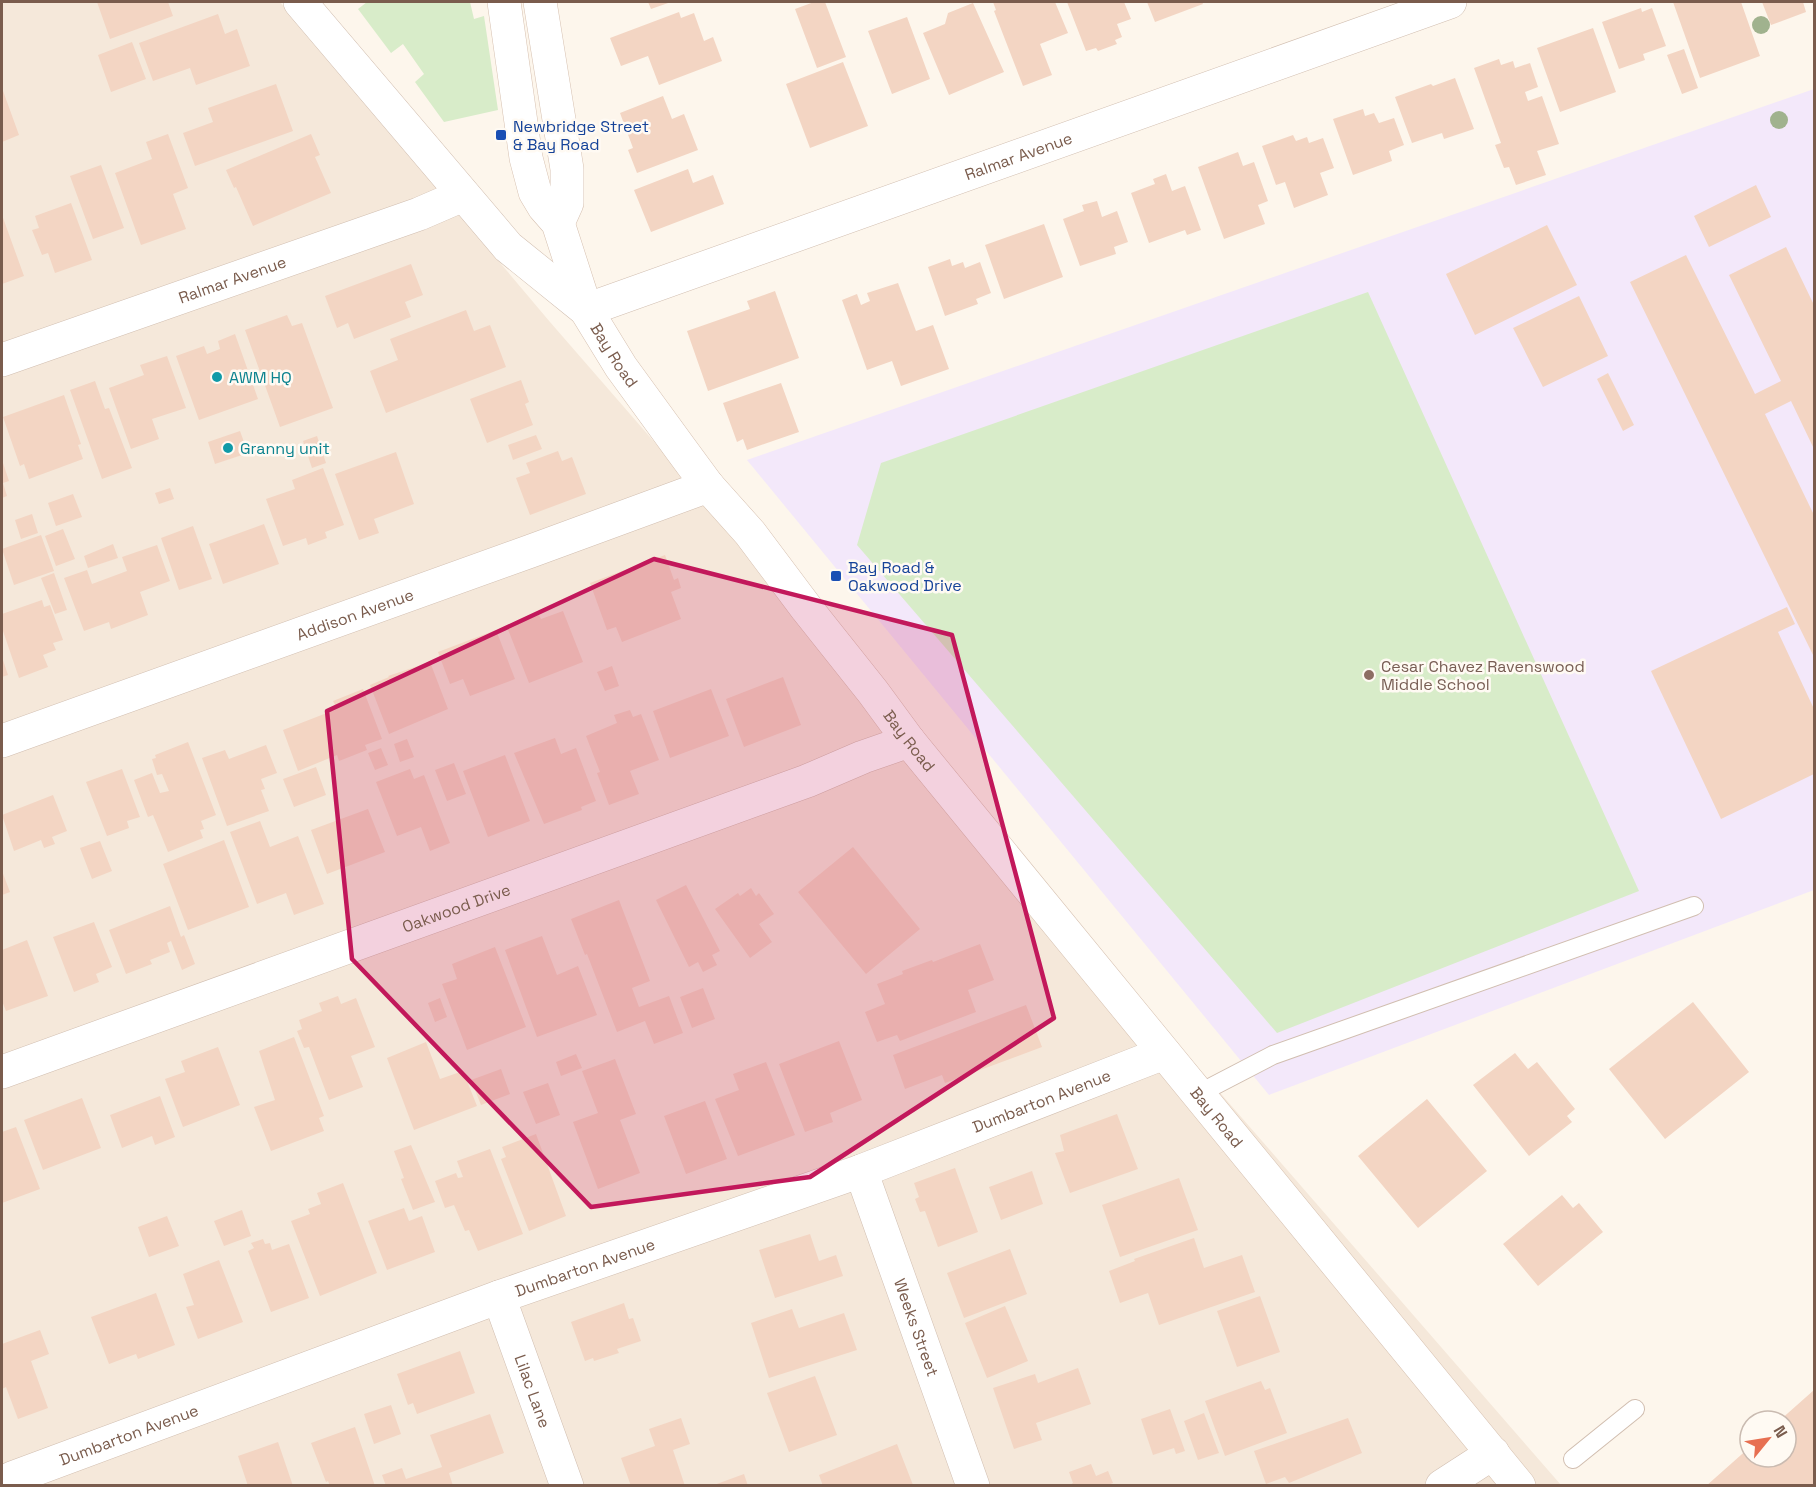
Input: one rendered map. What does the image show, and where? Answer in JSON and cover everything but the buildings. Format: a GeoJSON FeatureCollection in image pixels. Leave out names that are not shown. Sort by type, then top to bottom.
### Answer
{"type":"FeatureCollection","features":[{"type":"Feature","properties":{"kind":"street","name":"Bay Road"},"geometry":{"type":"LineString","coordinates":[[300,2],[508,247],[586,310],[638,391],[708,486],[750,533],[909,741],[1519,1485]]}},
{"type":"Feature","properties":{"kind":"street"},"geometry":{"type":"LineString","coordinates":[[504,2],[526,158],[535,192],[558,223],[586,310]]}},
{"type":"Feature","properties":{"kind":"street"},"geometry":{"type":"LineString","coordinates":[[540,2],[567,169],[567,203],[558,223]]}},
{"type":"Feature","properties":{"kind":"street","name":"Ralmar Avenue"},"geometry":{"type":"LineString","coordinates":[[586,310],[1450,2]]}},
{"type":"Feature","properties":{"kind":"street","name":"Ralmar Avenue"},"geometry":{"type":"LineString","coordinates":[[2,360],[419,214],[463,195]]}},
{"type":"Feature","properties":{"kind":"street","name":"Addison Avenue"},"geometry":{"type":"LineString","coordinates":[[2,741],[708,486]]}},
{"type":"Feature","properties":{"kind":"street","name":"Oakwood Drive"},"geometry":{"type":"LineString","coordinates":[[2,1072],[807,781],[863,757],[909,741]]}},
{"type":"Feature","properties":{"kind":"street","name":"Dumbarton Avenue"},"geometry":{"type":"LineString","coordinates":[[8,1485],[12,1478],[499,1298],[861,1171],[1164,1053]]}},
{"type":"Feature","properties":{"kind":"street","name":"Weeks Street"},"geometry":{"type":"LineString","coordinates":[[861,1171],[973,1485]]}},
{"type":"Feature","properties":{"kind":"street","name":"Lilac Lane"},"geometry":{"type":"LineString","coordinates":[[499,1298],[567,1485]]}},
{"type":"Feature","properties":{"kind":"street"},"geometry":{"type":"LineString","coordinates":[[1442,1485],[1493,1453]]}},
{"type":"Feature","properties":{"kind":"lane"},"geometry":{"type":"LineString","coordinates":[[1198,1094],[1273,1055],[1694,906]]}},
{"type":"Feature","properties":{"kind":"lane"},"geometry":{"type":"LineString","coordinates":[[1573,1459],[1635,1409]]}},
{"type":"Feature","properties":{"kind":"highlighted area"},"geometry":{"type":"Polygon","coordinates":[[[654,559],[952,635],[1054,1018],[810,1177],[591,1207],[352,959],[327,711],[654,559]]]}},
{"type":"Feature","properties":{"kind":"shaded area"},"geometry":{"type":"Polygon","coordinates":[[[2,2],[280,2],[550,322],[1561,1485],[2,1486],[2,2]]]}},
{"type":"Feature","properties":{"kind":"shaded area","name":"Cesar Chavez Ravenswood Middle School"},"geometry":{"type":"Polygon","coordinates":[[[1814,89],[1814,890],[1269,1095],[747,460],[1814,89]]]}},
{"type":"Feature","properties":{"kind":"green space"},"geometry":{"type":"Polygon","coordinates":[[[367,2],[470,2],[474,19],[484,16],[498,110],[444,122],[415,82],[424,74],[403,44],[391,53],[358,9],[367,2]]]}},
{"type":"Feature","properties":{"kind":"green space"},"geometry":{"type":"Polygon","coordinates":[[[1368,292],[1639,891],[1277,1033],[857,545],[881,463],[1368,292]]]}},
{"type":"Feature","properties":{"kind":"place","name":"Newbridge Street & Bay Road"},"geometry":{"type":"Point","coordinates":[501,135]}},
{"type":"Feature","properties":{"kind":"place","name":"AWM HQ"},"geometry":{"type":"Point","coordinates":[217,377]}},
{"type":"Feature","properties":{"kind":"place","name":"Granny unit"},"geometry":{"type":"Point","coordinates":[228,448]}},
{"type":"Feature","properties":{"kind":"place","name":"Bay Road & Oakwood Drive"},"geometry":{"type":"Point","coordinates":[836,576]}},
{"type":"Feature","properties":{"kind":"place","name":"Cesar Chavez Ravenswood Middle School"},"geometry":{"type":"Point","coordinates":[1369,675]}}]}
